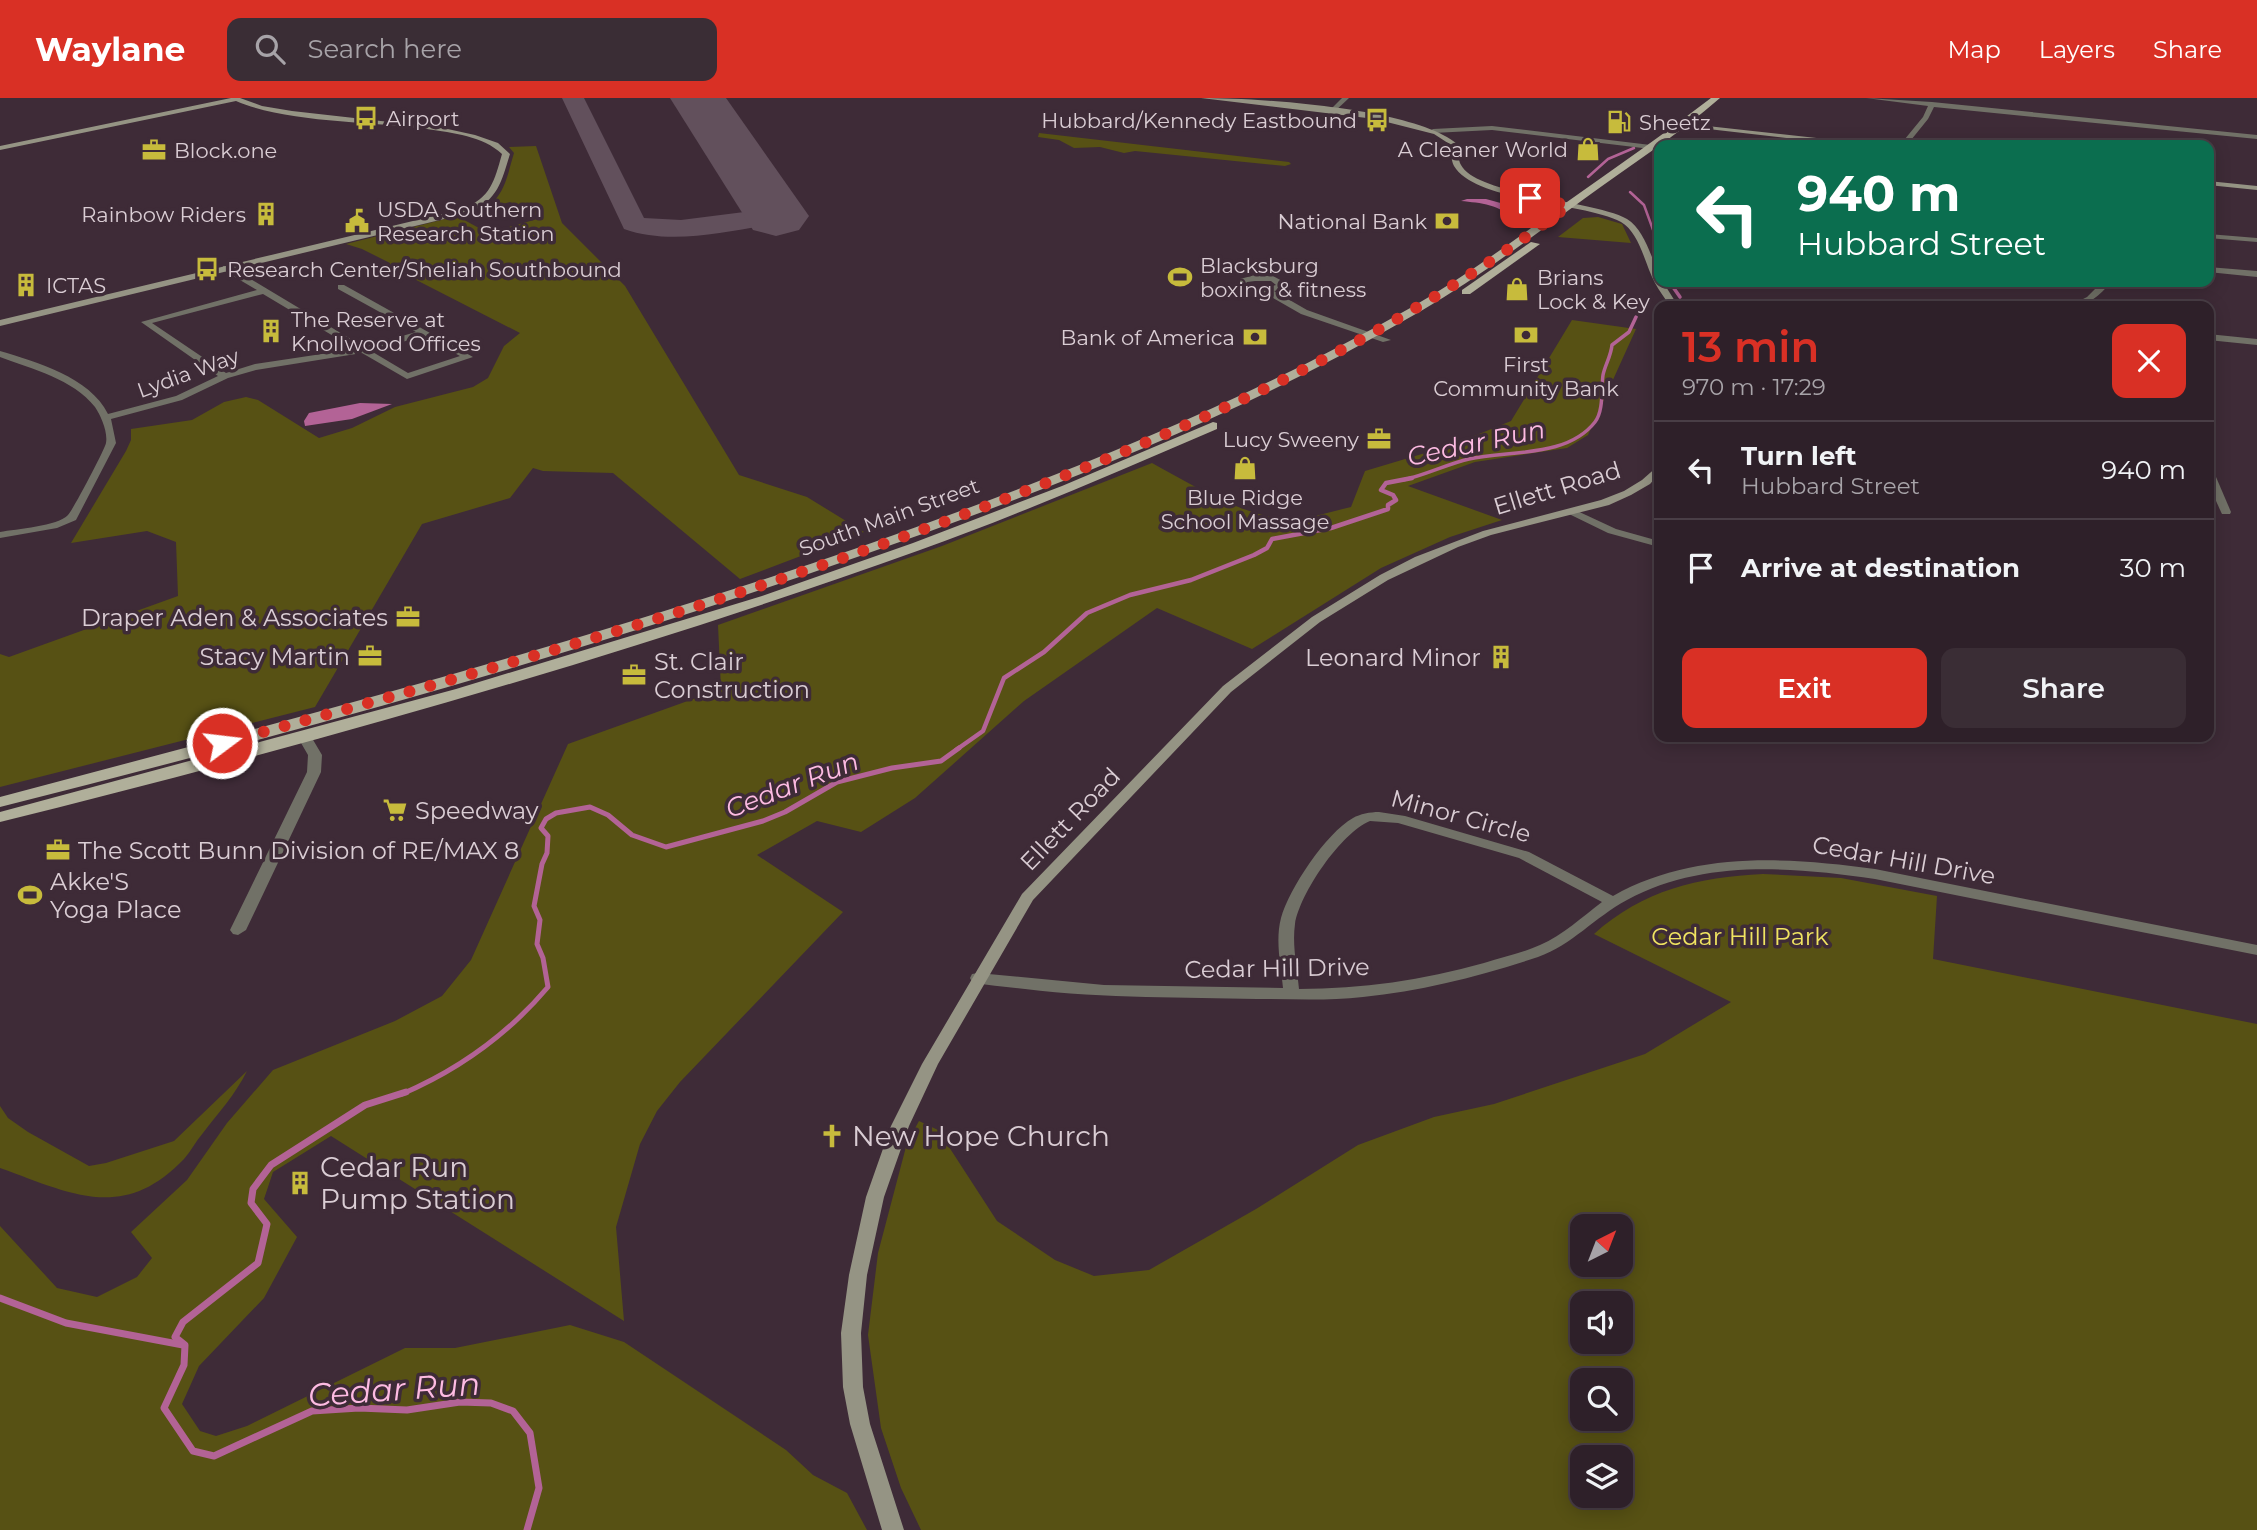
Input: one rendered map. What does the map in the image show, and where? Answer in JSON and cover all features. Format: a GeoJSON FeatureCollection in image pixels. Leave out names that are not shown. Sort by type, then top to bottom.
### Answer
{"type":"FeatureCollection","features":[{"type":"Feature","properties":{"kind":"main road","name":"South Main Street"},"geometry":{"type":"LineString","coordinates":[[1665,140],[1716,98]]}},
{"type":"Feature","properties":{"kind":"main road"},"geometry":{"type":"LineString","coordinates":[[1676,140],[1726,103]]}},
{"type":"Feature","properties":{"kind":"main road","name":"South Main Street"},"geometry":{"type":"LineString","coordinates":[[0,802],[514,663],[869,556],[1233,404],[1370,335],[1455,285],[1569,205],[1654,150]]}},
{"type":"Feature","properties":{"kind":"main road","name":"South Main Street"},"geometry":{"type":"LineString","coordinates":[[0,817],[465,692],[639,640],[869,556],[1046,497],[1160,450],[1271,399],[1386,340],[1499,271],[1584,208],[1654,151]]}},
{"type":"Feature","properties":{"kind":"street"},"geometry":{"type":"LineString","coordinates":[[1204,98],[1398,121],[1433,131],[1454,144],[1456,164],[1472,179],[1502,191],[1584,208],[1614,216],[1630,224],[1654,272]]}},
{"type":"Feature","properties":{"kind":"street"},"geometry":{"type":"LineString","coordinates":[[1331,112],[1346,98]]}},
{"type":"Feature","properties":{"kind":"street"},"geometry":{"type":"LineString","coordinates":[[1868,98],[2257,137]]}},
{"type":"Feature","properties":{"kind":"street"},"geometry":{"type":"LineString","coordinates":[[0,148],[235,99],[288,113],[466,133],[497,144],[506,154],[492,195],[478,207],[0,323]]}},
{"type":"Feature","properties":{"kind":"street"},"geometry":{"type":"LineString","coordinates":[[1907,140],[1926,118],[1932,104]]}},
{"type":"Feature","properties":{"kind":"street"},"geometry":{"type":"LineString","coordinates":[[1682,124],[1818,140]]}},
{"type":"Feature","properties":{"kind":"street"},"geometry":{"type":"LineString","coordinates":[[1433,131],[1492,128],[1654,149]]}},
{"type":"Feature","properties":{"kind":"street"},"geometry":{"type":"LineString","coordinates":[[2214,184],[2257,188]]}},
{"type":"Feature","properties":{"kind":"street"},"geometry":{"type":"LineString","coordinates":[[2214,236],[2257,240]]}},
{"type":"Feature","properties":{"kind":"street"},"geometry":{"type":"LineString","coordinates":[[226,268],[407,376],[468,357],[341,287]]}},
{"type":"Feature","properties":{"kind":"street"},"geometry":{"type":"LineString","coordinates":[[2214,270],[2257,274]]}},
{"type":"Feature","properties":{"kind":"street"},"geometry":{"type":"LineString","coordinates":[[2085,301],[2102,287]]}},
{"type":"Feature","properties":{"kind":"street"},"geometry":{"type":"LineString","coordinates":[[225,376],[145,322],[264,291]]}},
{"type":"Feature","properties":{"kind":"street"},"geometry":{"type":"LineString","coordinates":[[1267,292],[1298,310],[1386,340]]}},
{"type":"Feature","properties":{"kind":"street","name":"Lydia Way"},"geometry":{"type":"LineString","coordinates":[[107,417],[179,398],[225,376],[275,362],[363,350],[423,333]]}},
{"type":"Feature","properties":{"kind":"street"},"geometry":{"type":"LineString","coordinates":[[2214,338],[2257,342]]}},
{"type":"Feature","properties":{"kind":"street"},"geometry":{"type":"LineString","coordinates":[[0,354],[80,388],[98,402],[107,417],[111,443],[72,518],[57,525],[0,535]]}},
{"type":"Feature","properties":{"kind":"street","name":"Ellett Road"},"geometry":{"type":"LineString","coordinates":[[893,1530],[871,1464],[853,1387],[851,1333],[858,1275],[875,1197],[900,1126],[930,1064],[1018,911],[1041,880],[1246,672],[1360,592],[1423,557],[1486,533],[1573,512],[1634,490],[1654,476]]}},
{"type":"Feature","properties":{"kind":"street"},"geometry":{"type":"LineString","coordinates":[[2214,484],[2226,512]]}},
{"type":"Feature","properties":{"kind":"street"},"geometry":{"type":"LineString","coordinates":[[1573,512],[1612,531],[1654,543]]}},
{"type":"Feature","properties":{"kind":"street"},"geometry":{"type":"LineString","coordinates":[[238,930],[314,772],[315,755],[304,736]]}},
{"type":"Feature","properties":{"kind":"street","name":"Minor Circle"},"geometry":{"type":"LineString","coordinates":[[1291,994],[1288,925],[1295,899],[1348,827],[1364,818],[1400,819],[1508,849],[1541,863],[1613,902]]}},
{"type":"Feature","properties":{"kind":"street","name":"Cedar Hill Drive"},"geometry":{"type":"LineString","coordinates":[[978,978],[1064,990],[1291,994],[1381,990],[1418,984],[1532,953],[1567,938],[1613,902],[1649,884],[1689,873],[1749,865],[1806,865],[1875,874],[2257,950]]}},
{"type":"Feature","properties":{"kind":"green space"},"geometry":{"type":"Polygon","coordinates":[[[1039,133],[1291,164],[1285,166],[1135,151],[1124,153],[1100,147],[1074,148],[1059,140],[1038,137],[1039,133]]]}},
{"type":"Feature","properties":{"kind":"green space"},"geometry":{"type":"Polygon","coordinates":[[[536,146],[562,223],[625,286],[739,475],[807,497],[864,532],[740,579],[613,473],[543,471],[533,468],[510,498],[422,524],[315,707],[0,787],[0,654],[9,657],[178,596],[176,542],[147,531],[71,543],[126,451],[131,440],[131,429],[192,420],[224,402],[246,397],[258,400],[319,438],[352,428],[395,407],[473,387],[488,378],[504,346],[520,333],[389,266],[390,263],[346,244],[457,216],[488,233],[541,218],[510,202],[484,209],[497,198],[504,185],[514,153],[509,147],[536,146]]]}},
{"type":"Feature","properties":{"kind":"green space"},"geometry":{"type":"Polygon","coordinates":[[[1598,217],[1622,224],[1631,243],[1558,237],[1583,218],[1598,217]]]}},
{"type":"Feature","properties":{"kind":"green space"},"geometry":{"type":"Polygon","coordinates":[[[1572,320],[1636,329],[1588,435],[1567,448],[1475,462],[1408,486],[1502,520],[1450,537],[1381,568],[1252,649],[1157,608],[1024,701],[915,798],[861,832],[817,821],[757,855],[843,912],[680,1082],[657,1111],[640,1144],[616,1227],[624,1321],[331,1136],[273,1172],[264,1199],[297,1237],[264,1298],[199,1366],[182,1404],[200,1431],[216,1436],[247,1426],[405,1348],[455,1348],[570,1325],[624,1342],[786,1450],[813,1475],[847,1493],[867,1530],[0,1530],[0,1226],[57,1288],[97,1297],[137,1277],[152,1258],[131,1232],[187,1180],[227,1123],[273,1070],[395,1021],[442,996],[471,960],[568,744],[721,689],[718,625],[942,546],[1152,463],[1219,499],[1274,517],[1307,518],[1351,507],[1365,471],[1452,445],[1511,421],[1572,320]]]}},
{"type":"Feature","properties":{"kind":"green space","name":"Cedar Hill Park"},"geometry":{"type":"Polygon","coordinates":[[[1763,874],[1841,878],[1937,896],[1933,959],[2257,1024],[2257,1530],[921,1530],[901,1488],[881,1428],[868,1335],[878,1253],[907,1143],[919,1121],[938,1130],[997,1221],[1055,1260],[1094,1276],[1149,1270],[1256,1209],[1358,1145],[1434,1117],[1494,1104],[1645,1054],[1731,1002],[1594,934],[1632,906],[1652,896],[1716,878],[1763,874]]]}},
{"type":"Feature","properties":{"kind":"green space"},"geometry":{"type":"Polygon","coordinates":[[[247,1071],[232,1096],[184,1159],[161,1179],[139,1191],[117,1197],[95,1197],[50,1186],[0,1168],[0,1106],[8,1118],[28,1132],[89,1166],[174,1141],[247,1071]]]}},
{"type":"Feature","properties":{"kind":"shaded area"},"geometry":{"type":"Polygon","coordinates":[[[1486,199],[1530,211],[1513,221],[1497,208],[1461,201],[1486,199]]]}},
{"type":"Feature","properties":{"kind":"shaded area"},"geometry":{"type":"Polygon","coordinates":[[[360,403],[392,404],[352,419],[305,426],[304,421],[309,413],[360,403]]]}},
{"type":"Feature","properties":{"kind":"waterway","name":"Cedar Run"},"geometry":{"type":"LineString","coordinates":[[1588,177],[1608,159],[1634,148]]}},
{"type":"Feature","properties":{"kind":"waterway","name":"Cedar Run"},"geometry":{"type":"LineString","coordinates":[[1630,192],[1644,205],[1654,232]]}},
{"type":"Feature","properties":{"kind":"waterway","name":"Cedar Run"},"geometry":{"type":"LineString","coordinates":[[1673,287],[1680,297]]}},
{"type":"Feature","properties":{"kind":"waterway","name":"Cedar Run"},"geometry":{"type":"LineString","coordinates":[[1406,479],[1469,459],[1553,447],[1583,434],[1595,422],[1600,412],[1603,375],[1612,345],[1629,332],[1636,317]]}},
{"type":"Feature","properties":{"kind":"waterway","name":"Cedar Run"},"geometry":{"type":"LineString","coordinates":[[1406,479],[1412,478]]}},
{"type":"Feature","properties":{"kind":"waterway","name":"Cedar Run"},"geometry":{"type":"LineString","coordinates":[[956,750],[983,731],[1004,678],[1044,652],[1087,613],[1130,595],[1191,580],[1254,555],[1267,548],[1272,539],[1331,528],[1388,509],[1388,505],[1396,500],[1393,495],[1381,490],[1386,483],[1406,479]]}},
{"type":"Feature","properties":{"kind":"waterway","name":"Cedar Run"},"geometry":{"type":"LineString","coordinates":[[402,1094],[443,1074],[481,1049],[517,1020],[548,987],[543,958],[537,944],[540,920],[534,906],[542,864],[547,853],[548,836],[541,828],[546,819],[556,813],[590,807],[608,815],[632,835],[666,847],[763,821],[785,812],[837,782],[892,768],[941,761],[959,748]]}},
{"type":"Feature","properties":{"kind":"waterway","name":"Cedar Run"},"geometry":{"type":"LineString","coordinates":[[406,1092],[365,1105],[271,1165],[253,1189],[251,1203],[267,1224],[258,1263],[183,1322],[175,1337],[185,1345],[184,1365],[164,1408],[193,1451],[214,1456],[312,1411],[359,1408],[407,1410],[460,1402],[491,1403],[513,1411],[530,1433],[539,1488],[527,1530]]}},
{"type":"Feature","properties":{"kind":"waterway","name":"Cedar Run"},"geometry":{"type":"LineString","coordinates":[[0,1298],[66,1323],[183,1345]]}},
{"type":"Feature","properties":{"kind":"taxiway"},"geometry":{"type":"LineString","coordinates":[[573,98],[633,223],[661,229],[776,216]]}},
{"type":"Feature","properties":{"kind":"runway"},"geometry":{"type":"LineString","coordinates":[[698,98],[776,216]]}},
{"type":"Feature","properties":{"kind":"place","name":"Airport"},"geometry":{"type":"Point","coordinates":[366,118]}},
{"type":"Feature","properties":{"kind":"place","name":"Hubbard/Kennedy Eastbound"},"geometry":{"type":"Point","coordinates":[1377,120]}},
{"type":"Feature","properties":{"kind":"place","name":"Sheetz"},"geometry":{"type":"Point","coordinates":[1619,122]}},
{"type":"Feature","properties":{"kind":"place","name":"A Cleaner World"},"geometry":{"type":"Point","coordinates":[1588,149]}},
{"type":"Feature","properties":{"kind":"place","name":"Block.one"},"geometry":{"type":"Point","coordinates":[154,150]}},
{"type":"Feature","properties":{"kind":"place","name":"Rainbow Riders"},"geometry":{"type":"Point","coordinates":[266,214]}},
{"type":"Feature","properties":{"kind":"place","name":"USDA Southern Research Station"},"geometry":{"type":"Point","coordinates":[357,221]}},
{"type":"Feature","properties":{"kind":"place","name":"National Bank"},"geometry":{"type":"Point","coordinates":[1447,221]}},
{"type":"Feature","properties":{"kind":"place","name":"Research Center/Sheliah Southbound"},"geometry":{"type":"Point","coordinates":[207,269]}},
{"type":"Feature","properties":{"kind":"place","name":"Blacksburg boxing & fitness"},"geometry":{"type":"Point","coordinates":[1180,277]}},
{"type":"Feature","properties":{"kind":"place","name":"ICTAS"},"geometry":{"type":"Point","coordinates":[26,285]}},
{"type":"Feature","properties":{"kind":"place","name":"Brians Lock & Key"},"geometry":{"type":"Point","coordinates":[1517,289]}},
{"type":"Feature","properties":{"kind":"place","name":"The Reserve at Knollwood Offices"},"geometry":{"type":"Point","coordinates":[271,331]}},
{"type":"Feature","properties":{"kind":"place","name":"First Community Bank"},"geometry":{"type":"Point","coordinates":[1526,335]}},
{"type":"Feature","properties":{"kind":"place","name":"Bank of America"},"geometry":{"type":"Point","coordinates":[1255,337]}},
{"type":"Feature","properties":{"kind":"place","name":"Lucy Sweeny"},"geometry":{"type":"Point","coordinates":[1379,439]}},
{"type":"Feature","properties":{"kind":"place","name":"Blue Ridge School Massage"},"geometry":{"type":"Point","coordinates":[1245,468]}},
{"type":"Feature","properties":{"kind":"place","name":"Draper Aden & Associates"},"geometry":{"type":"Point","coordinates":[408,617]}},
{"type":"Feature","properties":{"kind":"place","name":"Stacy Martin"},"geometry":{"type":"Point","coordinates":[370,656]}},
{"type":"Feature","properties":{"kind":"place","name":"Leonard Minor"},"geometry":{"type":"Point","coordinates":[1501,657]}},
{"type":"Feature","properties":{"kind":"place","name":"St. Clair Construction"},"geometry":{"type":"Point","coordinates":[634,675]}},
{"type":"Feature","properties":{"kind":"place","name":"Speedway"},"geometry":{"type":"Point","coordinates":[395,810]}},
{"type":"Feature","properties":{"kind":"place","name":"The Scott Bunn Division of RE/MAX 8"},"geometry":{"type":"Point","coordinates":[58,850]}},
{"type":"Feature","properties":{"kind":"place","name":"Akke'S Yoga Place"},"geometry":{"type":"Point","coordinates":[30,895]}},
{"type":"Feature","properties":{"kind":"place","name":"New Hope Church"},"geometry":{"type":"Point","coordinates":[832,1136]}},
{"type":"Feature","properties":{"kind":"place","name":"Cedar Run Pump Station"},"geometry":{"type":"Point","coordinates":[300,1183]}},
{"type":"Feature","properties":{"kind":"route"},"geometry":{"type":"LineString","coordinates":[[222,743],[474,675],[634,627],[863,552],[1130,449],[1233,404],[1370,335],[1455,285],[1569,205],[1530,198]]}}]}
